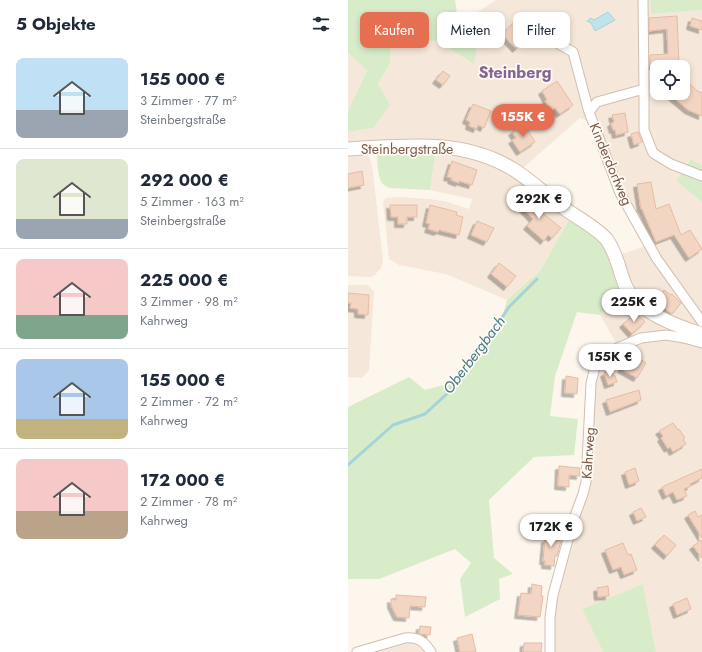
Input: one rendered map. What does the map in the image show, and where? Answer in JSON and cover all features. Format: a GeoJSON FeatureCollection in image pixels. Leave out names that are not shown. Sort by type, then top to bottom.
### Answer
{"type":"FeatureCollection","features":[{"type":"Feature","properties":{"kind":"main road","name":"Steinbergstraße"},"geometry":{"type":"LineString","coordinates":[[348,149],[413,146],[448,147],[476,152],[502,163],[518,172],[562,208],[606,238],[614,252],[626,286],[639,303],[671,324],[702,334]]}},
{"type":"Feature","properties":{"kind":"street"},"geometry":{"type":"LineString","coordinates":[[643,0],[644,130],[653,153],[671,164],[702,176]]}},
{"type":"Feature","properties":{"kind":"street"},"geometry":{"type":"LineString","coordinates":[[566,48],[573,52],[589,112]]}},
{"type":"Feature","properties":{"kind":"street","name":"Kinderdorfweg"},"geometry":{"type":"LineString","coordinates":[[644,89],[597,102],[589,112],[624,199],[657,259],[702,322]]}},
{"type":"Feature","properties":{"kind":"street","name":"Kahrweg"},"geometry":{"type":"LineString","coordinates":[[550,652],[550,617],[553,596],[573,521],[586,482],[591,383],[595,367],[604,356],[641,338],[666,335],[702,343]]}},
{"type":"Feature","properties":{"kind":"street"},"geometry":{"type":"LineString","coordinates":[[357,652],[405,638],[411,638],[421,640],[426,643],[431,652]]}},
{"type":"Feature","properties":{"kind":"shaded area"},"geometry":{"type":"Polygon","coordinates":[[[496,0],[650,0],[651,14],[702,10],[702,165],[691,159],[676,181],[702,202],[702,652],[656,652],[643,584],[582,609],[603,652],[553,652],[553,617],[561,572],[583,505],[594,383],[601,364],[620,350],[600,315],[622,288],[612,257],[646,246],[617,190],[588,121],[580,118],[523,168],[570,218],[540,271],[507,300],[446,274],[399,265],[389,259],[383,202],[386,198],[398,197],[430,199],[444,201],[469,209],[472,199],[430,190],[436,150],[366,154],[372,165],[383,260],[381,268],[374,276],[348,276],[348,132],[373,128],[378,84],[390,63],[391,48],[429,48],[429,41],[437,41],[437,48],[449,48],[473,63],[477,48],[505,48],[505,12],[478,12],[496,0]]]}},
{"type":"Feature","properties":{"kind":"shaded area"},"geometry":{"type":"Polygon","coordinates":[[[348,53],[367,69],[348,111],[348,53]]]}},
{"type":"Feature","properties":{"kind":"shaded area"},"geometry":{"type":"Polygon","coordinates":[[[348,285],[368,285],[374,292],[369,370],[362,378],[348,377],[348,285]]]}},
{"type":"Feature","properties":{"kind":"shaded area"},"geometry":{"type":"Polygon","coordinates":[[[406,641],[416,641],[427,652],[368,652],[406,641]]]}},
{"type":"Feature","properties":{"kind":"green space"},"geometry":{"type":"Polygon","coordinates":[[[348,0],[455,0],[457,12],[437,12],[437,41],[429,41],[429,12],[360,12],[360,48],[391,48],[390,63],[378,84],[390,105],[373,128],[348,132],[348,111],[367,70],[348,53],[348,0]]]}},
{"type":"Feature","properties":{"kind":"green space"},"geometry":{"type":"Polygon","coordinates":[[[650,0],[702,0],[702,10],[651,14],[650,0]]]}},
{"type":"Feature","properties":{"kind":"green space"},"geometry":{"type":"Polygon","coordinates":[[[449,48],[477,48],[474,64],[449,48]]]}},
{"type":"Feature","properties":{"kind":"green space"},"geometry":{"type":"Polygon","coordinates":[[[436,150],[430,190],[390,188],[382,183],[379,177],[377,159],[378,153],[436,150]]]}},
{"type":"Feature","properties":{"kind":"green space"},"geometry":{"type":"Polygon","coordinates":[[[691,159],[702,165],[702,202],[676,181],[691,159]]]}},
{"type":"Feature","properties":{"kind":"green space"},"geometry":{"type":"Polygon","coordinates":[[[570,218],[599,236],[606,247],[622,288],[600,315],[577,312],[555,376],[550,416],[578,419],[574,455],[534,457],[489,500],[494,558],[513,574],[499,579],[500,599],[465,617],[460,579],[471,563],[455,549],[379,579],[348,579],[348,407],[409,377],[425,390],[450,383],[499,327],[507,300],[540,271],[570,218]]]}},
{"type":"Feature","properties":{"kind":"green space"},"geometry":{"type":"Polygon","coordinates":[[[643,584],[656,652],[603,652],[582,609],[643,584]]]}},
{"type":"Feature","properties":{"kind":"water"},"geometry":{"type":"Polygon","coordinates":[[[608,12],[615,20],[595,31],[591,23],[587,21],[591,18],[594,20],[608,12]]]}},
{"type":"Feature","properties":{"kind":"building"},"geometry":{"type":"Polygon","coordinates":[[[677,16],[679,60],[650,60],[650,55],[668,54],[667,29],[649,31],[649,18],[677,16]]]}},
{"type":"Feature","properties":{"kind":"building"},"geometry":{"type":"Polygon","coordinates":[[[692,18],[702,21],[702,30],[690,26],[692,18]]]}},
{"type":"Feature","properties":{"kind":"building"},"geometry":{"type":"Polygon","coordinates":[[[513,24],[513,46],[505,37],[505,31],[513,24]]]}},
{"type":"Feature","properties":{"kind":"building"},"geometry":{"type":"Polygon","coordinates":[[[443,71],[450,76],[443,85],[436,80],[443,71]]]}},
{"type":"Feature","properties":{"kind":"building"},"geometry":{"type":"Polygon","coordinates":[[[557,81],[573,105],[560,114],[555,108],[551,111],[545,101],[547,100],[542,91],[557,81]]]}},
{"type":"Feature","properties":{"kind":"building"},"geometry":{"type":"Polygon","coordinates":[[[690,84],[697,91],[702,93],[702,116],[688,110],[676,100],[690,100],[690,84]]]}},
{"type":"Feature","properties":{"kind":"building"},"geometry":{"type":"Polygon","coordinates":[[[473,104],[491,111],[484,128],[478,125],[477,129],[469,126],[470,122],[466,120],[473,104]]]}},
{"type":"Feature","properties":{"kind":"building"},"geometry":{"type":"Polygon","coordinates":[[[625,113],[628,132],[616,135],[611,123],[614,122],[612,115],[625,113]]]}},
{"type":"Feature","properties":{"kind":"building"},"geometry":{"type":"Polygon","coordinates":[[[524,124],[535,142],[520,152],[512,140],[516,138],[512,132],[524,124]]]}},
{"type":"Feature","properties":{"kind":"building"},"geometry":{"type":"Polygon","coordinates":[[[638,132],[642,142],[634,145],[631,134],[638,132]]]}},
{"type":"Feature","properties":{"kind":"building"},"geometry":{"type":"Polygon","coordinates":[[[452,161],[477,170],[472,185],[459,181],[459,183],[451,180],[452,178],[447,177],[452,161]]]}},
{"type":"Feature","properties":{"kind":"building"},"geometry":{"type":"Polygon","coordinates":[[[362,171],[364,185],[348,188],[348,174],[362,171]]]}},
{"type":"Feature","properties":{"kind":"building"},"geometry":{"type":"Polygon","coordinates":[[[651,182],[656,209],[669,204],[681,235],[690,230],[702,249],[689,258],[674,235],[656,242],[641,209],[637,184],[651,182]]]}},
{"type":"Feature","properties":{"kind":"building"},"geometry":{"type":"Polygon","coordinates":[[[525,195],[533,203],[532,204],[561,228],[552,238],[548,235],[544,241],[527,226],[533,219],[517,202],[525,195]]]}},
{"type":"Feature","properties":{"kind":"building"},"geometry":{"type":"Polygon","coordinates":[[[390,205],[417,205],[417,217],[407,217],[407,224],[398,224],[398,217],[391,217],[390,205]]]}},
{"type":"Feature","properties":{"kind":"building"},"geometry":{"type":"Polygon","coordinates":[[[430,205],[457,212],[456,215],[463,217],[459,235],[428,229],[430,224],[426,223],[430,205]]]}},
{"type":"Feature","properties":{"kind":"building"},"geometry":{"type":"Polygon","coordinates":[[[477,221],[494,228],[487,242],[471,235],[477,221]]]}},
{"type":"Feature","properties":{"kind":"building"},"geometry":{"type":"Polygon","coordinates":[[[499,263],[516,276],[507,287],[491,274],[499,263]]]}},
{"type":"Feature","properties":{"kind":"building"},"geometry":{"type":"Polygon","coordinates":[[[664,290],[671,295],[672,294],[681,303],[672,314],[655,301],[664,290]]]}},
{"type":"Feature","properties":{"kind":"building"},"geometry":{"type":"Polygon","coordinates":[[[348,293],[369,295],[368,315],[358,314],[358,309],[350,308],[351,303],[348,303],[348,293]]]}},
{"type":"Feature","properties":{"kind":"building"},"geometry":{"type":"Polygon","coordinates":[[[636,313],[645,322],[632,334],[623,324],[636,313]]]}},
{"type":"Feature","properties":{"kind":"building"},"geometry":{"type":"Polygon","coordinates":[[[631,353],[646,363],[637,378],[621,369],[631,353]]]}},
{"type":"Feature","properties":{"kind":"building"},"geometry":{"type":"Polygon","coordinates":[[[609,371],[615,376],[617,382],[608,385],[604,373],[609,371]]]}},
{"type":"Feature","properties":{"kind":"building"},"geometry":{"type":"Polygon","coordinates":[[[566,376],[578,378],[577,394],[565,393],[566,376]]]}},
{"type":"Feature","properties":{"kind":"building"},"geometry":{"type":"Polygon","coordinates":[[[639,390],[641,400],[610,412],[606,400],[639,390]]]}},
{"type":"Feature","properties":{"kind":"building"},"geometry":{"type":"Polygon","coordinates":[[[673,423],[685,438],[683,439],[686,444],[673,452],[670,447],[668,449],[661,438],[663,436],[659,431],[673,423]]]}},
{"type":"Feature","properties":{"kind":"building"},"geometry":{"type":"Polygon","coordinates":[[[559,466],[580,468],[580,476],[569,475],[569,487],[558,486],[559,466]]]}},
{"type":"Feature","properties":{"kind":"building"},"geometry":{"type":"Polygon","coordinates":[[[635,468],[639,481],[629,485],[625,472],[635,468]]]}},
{"type":"Feature","properties":{"kind":"building"},"geometry":{"type":"Polygon","coordinates":[[[702,469],[702,478],[684,489],[687,496],[677,500],[673,492],[666,496],[662,487],[702,469]]]}},
{"type":"Feature","properties":{"kind":"building"},"geometry":{"type":"Polygon","coordinates":[[[641,508],[646,517],[637,521],[633,512],[641,508]]]}},
{"type":"Feature","properties":{"kind":"building"},"geometry":{"type":"Polygon","coordinates":[[[695,511],[698,517],[702,515],[702,538],[688,515],[695,511]]]}},
{"type":"Feature","properties":{"kind":"building"},"geometry":{"type":"Polygon","coordinates":[[[549,530],[558,531],[557,540],[561,541],[557,556],[555,556],[554,566],[545,565],[545,561],[543,561],[545,539],[548,539],[549,530]]]}},
{"type":"Feature","properties":{"kind":"building"},"geometry":{"type":"Polygon","coordinates":[[[664,535],[676,545],[667,556],[655,545],[664,535]]]}},
{"type":"Feature","properties":{"kind":"building"},"geometry":{"type":"Polygon","coordinates":[[[702,540],[702,558],[693,546],[702,540]]]}},
{"type":"Feature","properties":{"kind":"building"},"geometry":{"type":"Polygon","coordinates":[[[623,543],[628,555],[631,554],[637,570],[624,575],[621,567],[613,570],[605,550],[623,543]]]}},
{"type":"Feature","properties":{"kind":"building"},"geometry":{"type":"Polygon","coordinates":[[[532,584],[542,586],[541,596],[543,596],[540,617],[518,615],[521,593],[531,594],[532,584]]]}},
{"type":"Feature","properties":{"kind":"building"},"geometry":{"type":"Polygon","coordinates":[[[608,586],[609,596],[598,597],[597,588],[608,586]]]}},
{"type":"Feature","properties":{"kind":"building"},"geometry":{"type":"Polygon","coordinates":[[[396,595],[426,597],[425,607],[410,606],[409,618],[397,617],[391,605],[391,599],[396,600],[396,595]]]}},
{"type":"Feature","properties":{"kind":"building"},"geometry":{"type":"Polygon","coordinates":[[[687,598],[691,609],[677,615],[673,604],[687,598]]]}},
{"type":"Feature","properties":{"kind":"building"},"geometry":{"type":"Polygon","coordinates":[[[420,626],[431,627],[430,635],[419,634],[420,626]]]}},
{"type":"Feature","properties":{"kind":"building"},"geometry":{"type":"Polygon","coordinates":[[[472,634],[476,652],[460,652],[457,638],[472,634]]]}},
{"type":"Feature","properties":{"kind":"building"},"geometry":{"type":"Polygon","coordinates":[[[524,643],[542,643],[541,652],[523,652],[524,643]]]}},
{"type":"Feature","properties":{"kind":"waterway","name":"Oberbergbach"},"geometry":{"type":"LineString","coordinates":[[348,465],[393,425],[425,414],[451,390],[479,345],[491,334],[509,307],[537,279]]}},
{"type":"Feature","properties":{"kind":"district","name":"Steinberg"},"geometry":{"type":"Point","coordinates":[515,72]}}]}
